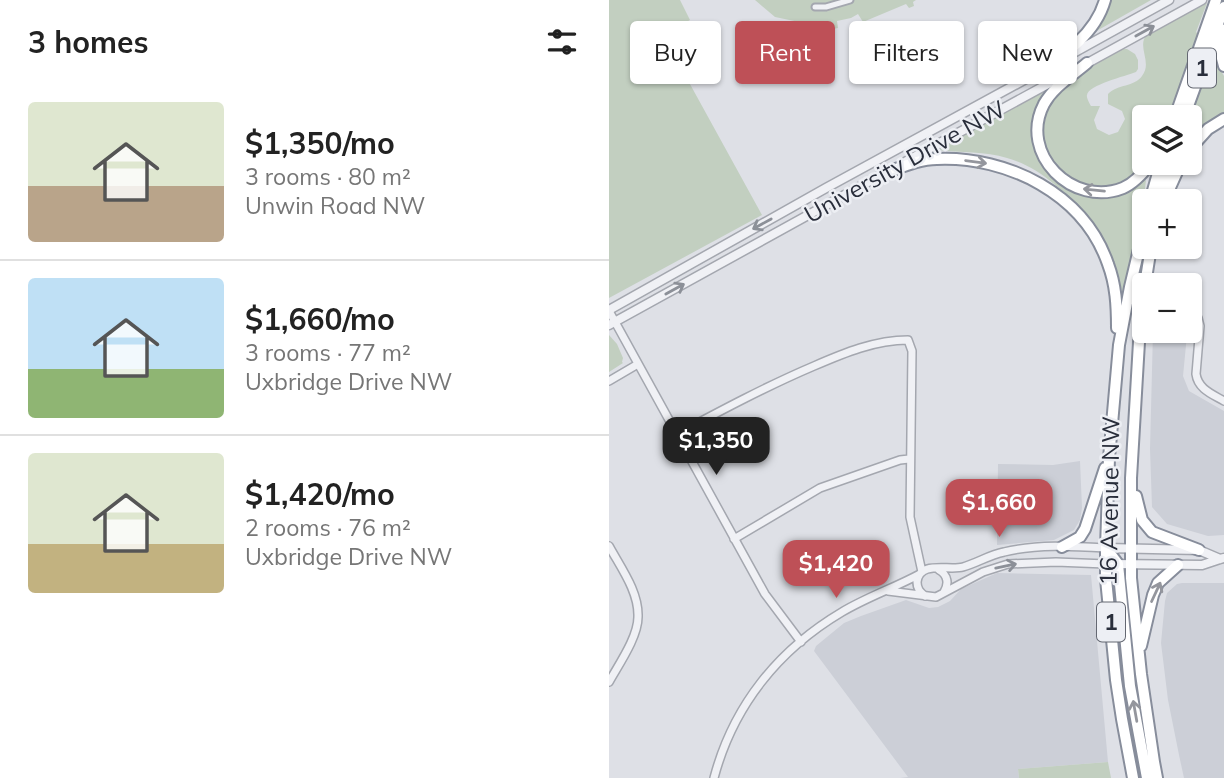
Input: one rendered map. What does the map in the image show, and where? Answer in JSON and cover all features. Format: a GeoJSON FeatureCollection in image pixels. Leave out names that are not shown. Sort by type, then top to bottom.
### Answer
{"type":"FeatureCollection","features":[{"type":"Feature","properties":{"kind":"highway"},"geometry":{"type":"LineString","coordinates":[[1077,43],[1097,18],[1105,0]]}},
{"type":"Feature","properties":{"kind":"highway","name":"1"},"geometry":{"type":"LineString","coordinates":[[1179,105],[1216,0]]}},
{"type":"Feature","properties":{"kind":"highway"},"geometry":{"type":"LineString","coordinates":[[1222,13],[1219,47],[1224,66]]}},
{"type":"Feature","properties":{"kind":"highway","name":"1"},"geometry":{"type":"LineString","coordinates":[[1188,105],[1222,13]]}},
{"type":"Feature","properties":{"kind":"highway"},"geometry":{"type":"LineString","coordinates":[[1087,63],[1061,83],[1043,106],[1039,117],[1039,141],[1049,167],[1068,183],[1093,191],[1112,191],[1131,184],[1140,175]]}},
{"type":"Feature","properties":{"kind":"highway"},"geometry":{"type":"LineString","coordinates":[[1202,136],[1224,119]]}},
{"type":"Feature","properties":{"kind":"highway"},"geometry":{"type":"LineString","coordinates":[[885,173],[936,159],[966,161],[1011,170],[1052,192],[1079,215],[1105,255],[1115,290],[1119,345]]}},
{"type":"Feature","properties":{"kind":"highway","name":"16 Avenue NW"},"geometry":{"type":"LineString","coordinates":[[1133,778],[1117,680],[1106,579],[1106,548],[1108,458],[1119,345],[1137,259]]}},
{"type":"Feature","properties":{"kind":"highway","name":"16 Avenue NW"},"geometry":{"type":"LineString","coordinates":[[1139,343],[1132,478],[1131,565],[1135,629],[1157,778]]}},
{"type":"Feature","properties":{"kind":"highway"},"geometry":{"type":"LineString","coordinates":[[1062,547],[1080,537],[1085,529],[1108,458]]}},
{"type":"Feature","properties":{"kind":"highway"},"geometry":{"type":"LineString","coordinates":[[1132,478],[1142,520],[1147,527],[1161,536],[1199,550]]}},
{"type":"Feature","properties":{"kind":"highway"},"geometry":{"type":"LineString","coordinates":[[1106,548],[1118,564],[1130,686],[1147,778]]}},
{"type":"Feature","properties":{"kind":"highway"},"geometry":{"type":"LineString","coordinates":[[1141,674],[1141,645],[1153,595],[1159,583],[1178,565]]}},
{"type":"Feature","properties":{"kind":"street"},"geometry":{"type":"LineString","coordinates":[[815,7],[826,7],[850,0]]}},
{"type":"Feature","properties":{"kind":"street","name":"University Drive NW"},"geometry":{"type":"LineString","coordinates":[[1077,51],[1169,0]]}},
{"type":"Feature","properties":{"kind":"street","name":"University Drive NW"},"geometry":{"type":"LineString","coordinates":[[612,323],[1202,0]]}},
{"type":"Feature","properties":{"kind":"street","name":"University Drive NW"},"geometry":{"type":"LineString","coordinates":[[609,310],[1017,84]]}},
{"type":"Feature","properties":{"kind":"street"},"geometry":{"type":"LineString","coordinates":[[609,310],[612,323],[638,364],[765,594],[801,642]]}},
{"type":"Feature","properties":{"kind":"street"},"geometry":{"type":"LineString","coordinates":[[677,434],[757,391],[833,357],[872,344],[908,340],[912,351],[910,517],[921,573],[917,583],[920,592],[927,597]]}},
{"type":"Feature","properties":{"kind":"street"},"geometry":{"type":"LineString","coordinates":[[1199,343],[1197,381],[1224,401]]}},
{"type":"Feature","properties":{"kind":"street"},"geometry":{"type":"LineString","coordinates":[[609,381],[638,364]]}},
{"type":"Feature","properties":{"kind":"street"},"geometry":{"type":"LineString","coordinates":[[734,540],[820,488],[909,459]]}},
{"type":"Feature","properties":{"kind":"street"},"geometry":{"type":"LineString","coordinates":[[609,547],[634,593],[638,617],[634,635],[609,682]]}},
{"type":"Feature","properties":{"kind":"street"},"geometry":{"type":"LineString","coordinates":[[714,778],[720,755],[749,696],[777,662],[840,613],[930,568],[961,568],[1004,552],[1025,548],[1199,550],[1222,559]]}},
{"type":"Feature","properties":{"kind":"street"},"geometry":{"type":"LineString","coordinates":[[887,591],[936,597],[983,572],[1009,564],[1056,562],[1202,565],[1222,559]]}},
{"type":"Feature","properties":{"kind":"street"},"geometry":{"type":"LineString","coordinates":[[939,569],[947,580],[944,593]]}},
{"type":"Feature","properties":{"kind":"shaded area"},"geometry":{"type":"Polygon","coordinates":[[[1153,343],[1186,343],[1183,376],[1189,391],[1224,411],[1224,535],[1208,536],[1167,524],[1152,507],[1150,449],[1153,343]]]}},
{"type":"Feature","properties":{"kind":"shaded area"},"geometry":{"type":"Polygon","coordinates":[[[1080,461],[1082,508],[1080,520],[1074,530],[1054,540],[997,545],[998,464],[1053,465],[1080,461]]]}},
{"type":"Feature","properties":{"kind":"shaded area"},"geometry":{"type":"Polygon","coordinates":[[[997,573],[1091,575],[1108,762],[1018,769],[1019,778],[900,778],[908,777],[814,651],[816,646],[844,623],[861,616],[906,600],[929,608],[938,607],[950,601],[961,589],[997,573]]]}},
{"type":"Feature","properties":{"kind":"shaded area"},"geometry":{"type":"Polygon","coordinates":[[[1182,583],[1224,583],[1224,778],[1184,778],[1179,755],[1168,700],[1161,643],[1167,593],[1182,583]]]}},
{"type":"Feature","properties":{"kind":"green space"},"geometry":{"type":"Polygon","coordinates":[[[609,0],[680,0],[688,21],[630,21],[630,84],[690,84],[762,215],[609,298],[609,0]]]}},
{"type":"Feature","properties":{"kind":"green space"},"geometry":{"type":"Polygon","coordinates":[[[755,0],[916,0],[913,2],[914,6],[909,8],[906,4],[865,21],[858,14],[837,21],[838,28],[835,29],[835,21],[794,21],[775,17],[755,0]]]}},
{"type":"Feature","properties":{"kind":"green space"},"geometry":{"type":"Polygon","coordinates":[[[1108,0],[1151,0],[1093,33],[1108,0]]]}},
{"type":"Feature","properties":{"kind":"green space"},"geometry":{"type":"Polygon","coordinates":[[[1207,3],[1172,105],[1132,105],[1133,175],[1125,182],[1105,188],[1081,185],[1057,170],[1043,145],[1042,121],[1052,95],[1066,84],[1077,84],[1077,76],[1083,71],[1127,49],[1135,54],[1138,60],[1136,72],[1100,84],[1089,91],[1087,96],[1091,106],[1100,106],[1094,120],[1097,129],[1109,135],[1118,132],[1125,119],[1122,111],[1108,104],[1108,94],[1139,80],[1142,76],[1146,65],[1143,44],[1147,34],[1207,3]]]}},
{"type":"Feature","properties":{"kind":"green space"},"geometry":{"type":"Polygon","coordinates":[[[1214,48],[1224,76],[1224,115],[1202,129],[1202,105],[1195,103],[1214,48]]]}},
{"type":"Feature","properties":{"kind":"green space"},"geometry":{"type":"Polygon","coordinates":[[[1050,86],[1035,113],[1033,127],[1039,156],[1056,180],[1068,189],[1087,195],[1132,188],[1146,180],[1145,189],[1132,189],[1132,258],[1123,300],[1109,249],[1092,221],[1068,196],[1026,165],[982,153],[938,150],[1050,86]]]}},
{"type":"Feature","properties":{"kind":"green space"},"geometry":{"type":"Polygon","coordinates":[[[609,335],[617,344],[623,363],[609,372],[609,335]]]}},
{"type":"Feature","properties":{"kind":"green space"},"geometry":{"type":"Polygon","coordinates":[[[1108,762],[1111,778],[1019,778],[1018,769],[1108,762]]]}}]}
